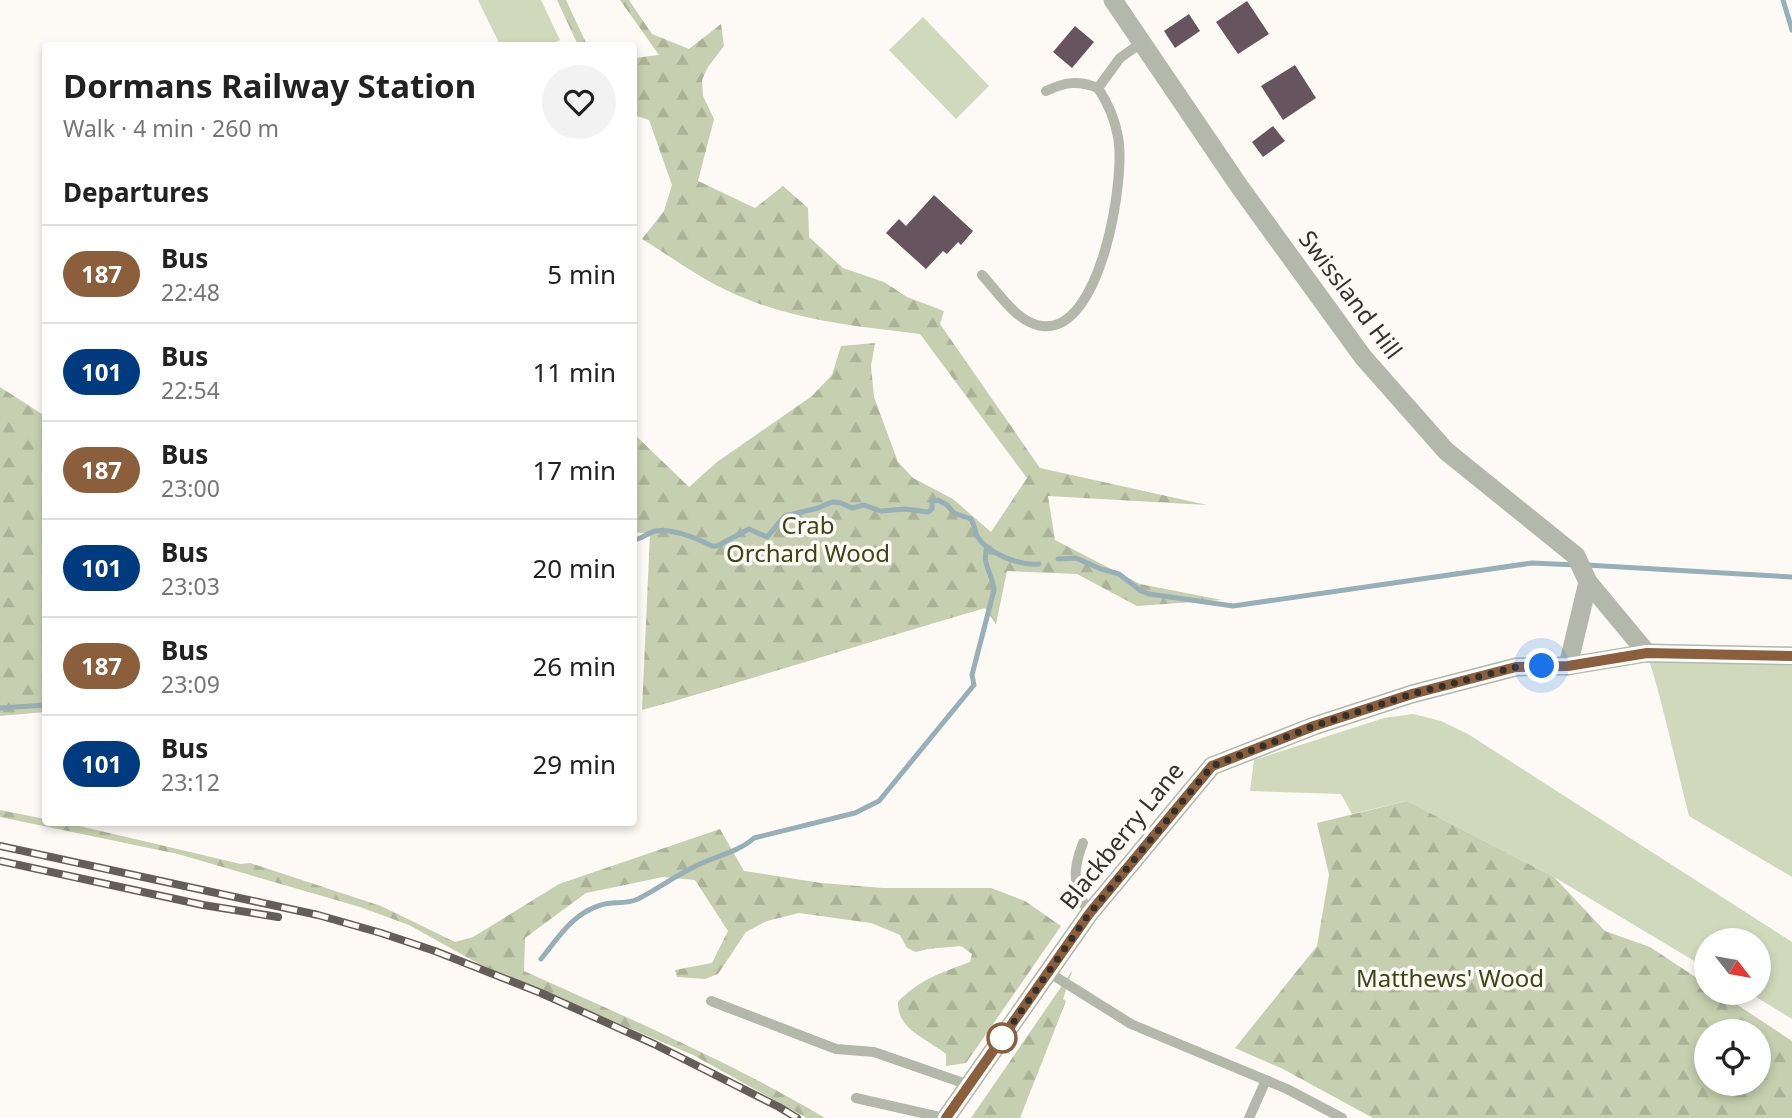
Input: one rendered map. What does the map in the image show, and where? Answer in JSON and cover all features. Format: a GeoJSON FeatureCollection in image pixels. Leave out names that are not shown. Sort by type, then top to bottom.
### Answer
{"type":"FeatureCollection","features":[{"type":"Feature","properties":{"kind":"street","name":"Swissland Hill"},"geometry":{"type":"LineString","coordinates":[[1113,0],[1239,186],[1363,357],[1446,451],[1576,556],[1588,582],[1647,653]]}},
{"type":"Feature","properties":{"kind":"street"},"geometry":{"type":"LineString","coordinates":[[1568,666],[1588,582]]}},
{"type":"Feature","properties":{"kind":"street","name":"Blackberry Lane"},"geometry":{"type":"LineString","coordinates":[[945,1118],[1089,914],[1212,766],[1314,726],[1412,694],[1516,667],[1568,666],[1647,653],[1792,656]]}},
{"type":"Feature","properties":{"kind":"lane"},"geometry":{"type":"LineString","coordinates":[[1098,88],[1120,58],[1141,43]]}},
{"type":"Feature","properties":{"kind":"lane"},"geometry":{"type":"LineString","coordinates":[[982,275],[1020,316],[1032,324],[1044,327],[1057,326],[1080,306],[1099,271],[1114,220],[1119,138],[1107,102],[1098,88],[1083,83],[1062,83],[1046,91]]}},
{"type":"Feature","properties":{"kind":"lane"},"geometry":{"type":"LineString","coordinates":[[1083,843],[1076,861],[1076,886],[1089,914]]}},
{"type":"Feature","properties":{"kind":"lane"},"geometry":{"type":"LineString","coordinates":[[1048,972],[1130,1024],[1266,1080],[1342,1118]]}},
{"type":"Feature","properties":{"kind":"lane"},"geometry":{"type":"LineString","coordinates":[[711,1001],[836,1049],[874,1052],[969,1085]]}},
{"type":"Feature","properties":{"kind":"lane"},"geometry":{"type":"LineString","coordinates":[[1249,1118],[1266,1080]]}},
{"type":"Feature","properties":{"kind":"lane"},"geometry":{"type":"LineString","coordinates":[[856,1098],[945,1118]]}},
{"type":"Feature","properties":{"kind":"green space"},"geometry":{"type":"Polygon","coordinates":[[[478,0],[541,0],[560,40],[556,42],[499,42],[478,0]]]}},
{"type":"Feature","properties":{"kind":"green space"},"geometry":{"type":"Polygon","coordinates":[[[557,0],[566,0],[586,42],[577,42],[557,0]]]}},
{"type":"Feature","properties":{"kind":"green space","name":"Crab Orchard Wood"},"geometry":{"type":"Polygon","coordinates":[[[620,0],[629,0],[652,34],[689,49],[721,24],[724,46],[702,80],[703,96],[714,119],[698,181],[755,208],[783,186],[808,208],[809,237],[843,268],[884,282],[907,297],[944,311],[940,324],[1040,468],[1207,505],[1048,496],[1055,540],[1140,584],[1222,600],[1137,606],[1077,574],[1007,571],[996,624],[985,608],[642,710],[650,534],[637,532],[637,437],[689,487],[717,462],[812,396],[832,375],[841,346],[875,343],[871,366],[874,397],[898,462],[913,478],[953,499],[991,532],[1027,478],[920,334],[823,320],[753,302],[707,280],[642,239],[664,211],[672,185],[649,120],[637,116],[637,58],[659,55],[620,0]]]}},
{"type":"Feature","properties":{"kind":"green space"},"geometry":{"type":"Polygon","coordinates":[[[923,17],[989,86],[956,119],[889,50],[923,17]]]}},
{"type":"Feature","properties":{"kind":"green space"},"geometry":{"type":"Polygon","coordinates":[[[0,387],[42,414],[42,712],[0,716],[0,387]]]}},
{"type":"Feature","properties":{"kind":"green space"},"geometry":{"type":"Polygon","coordinates":[[[1647,653],[1792,656],[1792,877],[1689,816],[1647,653]]]}},
{"type":"Feature","properties":{"kind":"green space"},"geometry":{"type":"Polygon","coordinates":[[[1413,714],[1441,721],[1468,734],[1770,928],[1694,928],[1694,961],[1554,877],[1407,801],[1352,814],[1341,794],[1250,791],[1254,760],[1384,718],[1413,714]]]}},
{"type":"Feature","properties":{"kind":"green space","name":"Matthews' Wood"},"geometry":{"type":"Polygon","coordinates":[[[1407,801],[1554,877],[1605,931],[1650,947],[1694,976],[1694,1005],[1738,1005],[1759,1019],[1694,1019],[1694,1096],[1771,1096],[1771,1027],[1792,1041],[1792,1118],[1373,1118],[1283,1069],[1235,1048],[1317,946],[1329,875],[1317,823],[1407,801]]]}},
{"type":"Feature","properties":{"kind":"green space"},"geometry":{"type":"Polygon","coordinates":[[[0,810],[42,818],[42,826],[0,817],[0,810]]]}},
{"type":"Feature","properties":{"kind":"green space"},"geometry":{"type":"Polygon","coordinates":[[[43,826],[80,826],[241,864],[250,863],[381,906],[455,942],[473,937],[559,884],[720,829],[744,871],[821,883],[883,888],[991,888],[1025,901],[1061,926],[966,1063],[946,1066],[946,1054],[908,1027],[899,1012],[898,1002],[922,982],[970,962],[972,954],[961,946],[916,952],[907,948],[900,935],[871,923],[799,913],[767,921],[746,932],[718,974],[705,979],[677,977],[675,970],[712,963],[728,931],[695,880],[663,877],[586,893],[525,938],[524,971],[714,1059],[825,1118],[807,1118],[693,1055],[479,964],[409,925],[360,907],[178,854],[43,826]]]}},
{"type":"Feature","properties":{"kind":"green space"},"geometry":{"type":"Polygon","coordinates":[[[1771,929],[1792,942],[1792,1019],[1769,1005],[1771,929]]]}},
{"type":"Feature","properties":{"kind":"green space"},"geometry":{"type":"Polygon","coordinates":[[[1072,971],[1063,999],[1066,1001],[1020,1118],[971,1118],[1072,971]]]}},
{"type":"Feature","properties":{"kind":"building"},"geometry":{"type":"Polygon","coordinates":[[[1247,1],[1269,34],[1238,54],[1216,22],[1247,1]]]}},
{"type":"Feature","properties":{"kind":"building"},"geometry":{"type":"Polygon","coordinates":[[[1189,14],[1200,31],[1175,48],[1164,31],[1189,14]]]}},
{"type":"Feature","properties":{"kind":"building"},"geometry":{"type":"Polygon","coordinates":[[[1075,26],[1094,42],[1072,68],[1053,52],[1075,26]]]}},
{"type":"Feature","properties":{"kind":"building"},"geometry":{"type":"Polygon","coordinates":[[[1295,65],[1316,98],[1283,120],[1261,86],[1295,65]]]}},
{"type":"Feature","properties":{"kind":"building"},"geometry":{"type":"Polygon","coordinates":[[[1273,126],[1285,141],[1263,157],[1252,142],[1273,126]]]}},
{"type":"Feature","properties":{"kind":"building"},"geometry":{"type":"Polygon","coordinates":[[[934,195],[973,231],[961,245],[958,242],[947,254],[943,251],[926,269],[886,233],[899,219],[906,226],[934,195]]]}},
{"type":"Feature","properties":{"kind":"waterway"},"geometry":{"type":"LineString","coordinates":[[1783,0],[1792,30]]}},
{"type":"Feature","properties":{"kind":"waterway"},"geometry":{"type":"LineString","coordinates":[[637,539],[655,531],[669,531],[717,546],[749,529],[767,537],[785,516],[832,502],[852,508],[864,505],[881,511],[905,509],[928,512],[932,509],[932,502],[938,500],[954,513],[971,519],[977,536],[988,548],[1022,563],[1039,564]]}},
{"type":"Feature","properties":{"kind":"waterway"},"geometry":{"type":"LineString","coordinates":[[541,959],[567,927],[591,909],[638,899],[692,868],[735,850],[754,838],[855,813],[879,801],[974,685],[972,675],[994,590],[985,559],[987,547]]}},
{"type":"Feature","properties":{"kind":"waterway"},"geometry":{"type":"LineString","coordinates":[[1058,559],[1076,558],[1119,574],[1149,594],[1233,606],[1532,563],[1576,565]]}},
{"type":"Feature","properties":{"kind":"waterway"},"geometry":{"type":"LineString","coordinates":[[1586,565],[1792,577]]}},
{"type":"Feature","properties":{"kind":"waterway"},"geometry":{"type":"LineString","coordinates":[[0,708],[42,705]]}},
{"type":"Feature","properties":{"kind":"railway"},"geometry":{"type":"LineString","coordinates":[[0,846],[318,915],[435,951],[541,993],[654,1044],[797,1118]]}},
{"type":"Feature","properties":{"kind":"railway"},"geometry":{"type":"LineString","coordinates":[[0,861],[203,905],[278,917]]}},
{"type":"Feature","properties":{"kind":"bus line","name":"187"},"geometry":{"type":"LineString","coordinates":[[946,1118],[1089,914],[1212,766],[1314,726],[1412,694],[1516,667],[1568,666],[1647,653],[1792,656]]}},
{"type":"Feature","properties":{"kind":"route"},"geometry":{"type":"LineString","coordinates":[[1002,1038],[1001,1040],[1089,914],[1212,766],[1314,726],[1412,694],[1516,667],[1542,666]]}}]}
